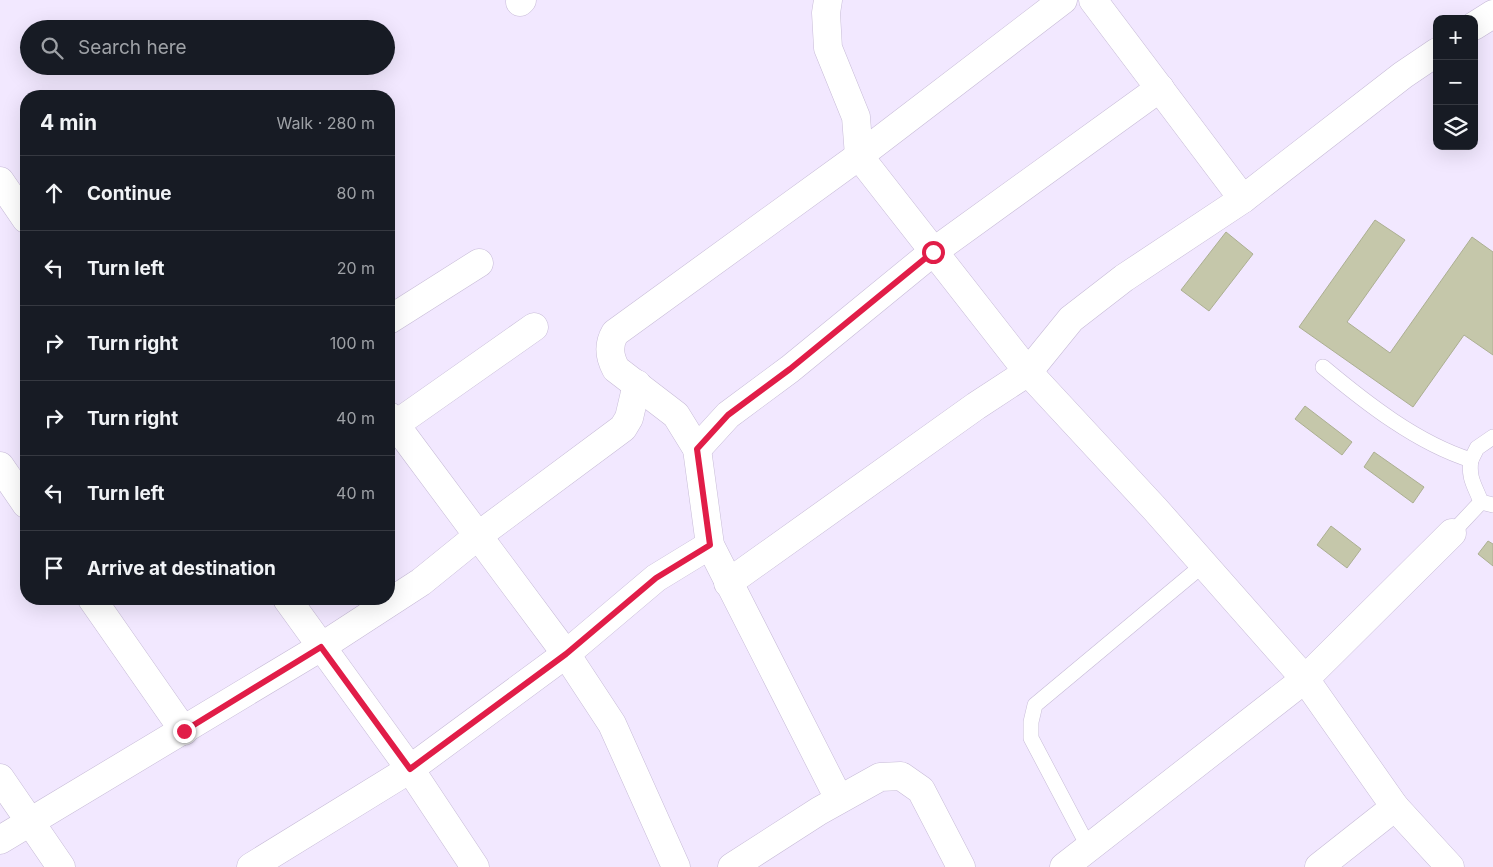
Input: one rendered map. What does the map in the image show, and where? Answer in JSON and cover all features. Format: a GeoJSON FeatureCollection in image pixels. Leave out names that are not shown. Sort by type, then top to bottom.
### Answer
{"type":"FeatureCollection","features":[{"type":"Feature","properties":{"kind":"street"},"geometry":{"type":"LineString","coordinates":[[828,0],[826,13],[828,48],[856,117],[859,156],[1028,372],[1305,679],[1395,807],[1450,867]]}},
{"type":"Feature","properties":{"kind":"street"},"geometry":{"type":"LineString","coordinates":[[839,799],[710,545],[697,449],[676,415],[616,369],[611,360],[609,348],[615,333],[859,156],[1063,0]]}},
{"type":"Feature","properties":{"kind":"street"},"geometry":{"type":"LineString","coordinates":[[1093,0],[1243,199]]}},
{"type":"Feature","properties":{"kind":"street"},"geometry":{"type":"LineString","coordinates":[[1478,23],[1493,14]]}},
{"type":"Feature","properties":{"kind":"street"},"geometry":{"type":"LineString","coordinates":[[728,583],[976,406],[1028,372],[1071,319],[1124,278],[1243,199],[1403,75],[1433,55]]}},
{"type":"Feature","properties":{"kind":"street"},"geometry":{"type":"LineString","coordinates":[[697,449],[728,415],[790,369],[933,252],[1160,88]]}},
{"type":"Feature","properties":{"kind":"street"},"geometry":{"type":"LineString","coordinates":[[0,181],[20,210]]}},
{"type":"Feature","properties":{"kind":"street"},"geometry":{"type":"LineString","coordinates":[[395,316],[479,263]]}},
{"type":"Feature","properties":{"kind":"street"},"geometry":{"type":"LineString","coordinates":[[395,420],[534,327]]}},
{"type":"Feature","properties":{"kind":"street"},"geometry":{"type":"LineString","coordinates":[[395,599],[421,582],[479,535],[623,428],[629,418],[637,384]]}},
{"type":"Feature","properties":{"kind":"street"},"geometry":{"type":"LineString","coordinates":[[395,428],[479,535],[566,654],[612,724],[676,867]]}},
{"type":"Feature","properties":{"kind":"street"},"geometry":{"type":"LineString","coordinates":[[0,466],[20,495]]}},
{"type":"Feature","properties":{"kind":"street"},"geometry":{"type":"LineString","coordinates":[[1075,861],[1305,679],[1452,533]]}},
{"type":"Feature","properties":{"kind":"street"},"geometry":{"type":"LineString","coordinates":[[250,867],[286,858],[566,654],[656,578],[710,545]]}},
{"type":"Feature","properties":{"kind":"street"},"geometry":{"type":"LineString","coordinates":[[96,605],[184,731]]}},
{"type":"Feature","properties":{"kind":"street"},"geometry":{"type":"LineString","coordinates":[[292,605],[410,769],[475,867]]}},
{"type":"Feature","properties":{"kind":"street"},"geometry":{"type":"LineString","coordinates":[[0,840],[184,731],[386,605]]}},
{"type":"Feature","properties":{"kind":"street"},"geometry":{"type":"LineString","coordinates":[[732,867],[839,799],[880,777],[901,776],[921,790],[962,867]]}},
{"type":"Feature","properties":{"kind":"street"},"geometry":{"type":"LineString","coordinates":[[0,778],[61,867]]}},
{"type":"Feature","properties":{"kind":"street"},"geometry":{"type":"LineString","coordinates":[[1320,867],[1395,807]]}},
{"type":"Feature","properties":{"kind":"lane"},"geometry":{"type":"LineString","coordinates":[[1323,367],[1372,407],[1449,453],[1471,460]]}},
{"type":"Feature","properties":{"kind":"lane"},"geometry":{"type":"LineString","coordinates":[[1452,533],[1487,504],[1472,485],[1469,472],[1471,460],[1477,448],[1493,437]]}},
{"type":"Feature","properties":{"kind":"lane"},"geometry":{"type":"LineString","coordinates":[[1075,861],[1031,738],[1035,705],[1203,565]]}},
{"type":"Feature","properties":{"kind":"building"},"geometry":{"type":"Polygon","coordinates":[[[1375,220],[1405,240],[1347,322],[1390,353],[1472,237],[1493,252],[1493,355],[1464,335],[1413,407],[1299,327],[1375,220]]]}},
{"type":"Feature","properties":{"kind":"building"},"geometry":{"type":"Polygon","coordinates":[[[1226,232],[1253,254],[1209,311],[1181,290],[1226,232]]]}},
{"type":"Feature","properties":{"kind":"building"},"geometry":{"type":"Polygon","coordinates":[[[1305,406],[1352,442],[1342,455],[1295,419],[1305,406]]]}},
{"type":"Feature","properties":{"kind":"building"},"geometry":{"type":"Polygon","coordinates":[[[1374,452],[1424,487],[1413,503],[1364,467],[1374,452]]]}},
{"type":"Feature","properties":{"kind":"building"},"geometry":{"type":"Polygon","coordinates":[[[1331,526],[1361,549],[1347,568],[1317,545],[1331,526]]]}},
{"type":"Feature","properties":{"kind":"building"},"geometry":{"type":"Polygon","coordinates":[[[1488,541],[1493,544],[1493,566],[1478,554],[1488,541]]]}},
{"type":"Feature","properties":{"kind":"route"},"geometry":{"type":"LineString","coordinates":[[184,731],[321,647],[410,769],[566,654],[618,608],[656,578],[710,545],[697,449],[728,415],[790,369],[933,252]]}}]}
